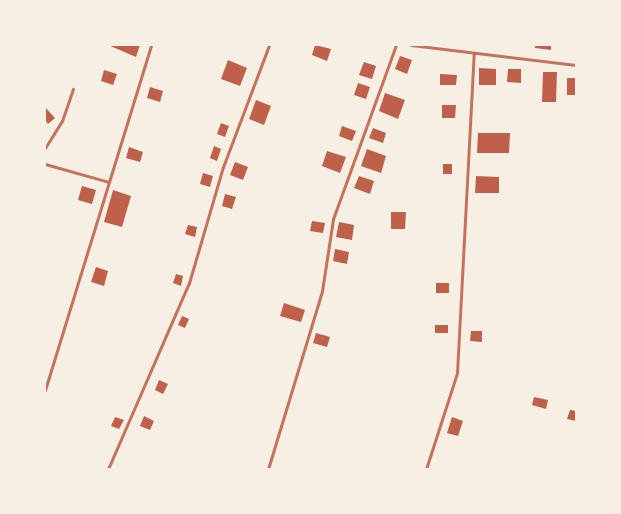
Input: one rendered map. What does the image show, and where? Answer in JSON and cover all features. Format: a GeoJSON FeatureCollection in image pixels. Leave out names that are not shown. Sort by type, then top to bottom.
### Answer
{"type":"FeatureCollection","features":[{"type":"Feature","properties":{"kind":"lane"},"geometry":{"type":"LineString","coordinates":[[45,390],[151,45]]}},
{"type":"Feature","properties":{"kind":"lane"},"geometry":{"type":"LineString","coordinates":[[108,469],[189,283],[223,167],[269,45]]}},
{"type":"Feature","properties":{"kind":"lane"},"geometry":{"type":"LineString","coordinates":[[268,469],[322,291],[333,219],[396,45]]}},
{"type":"Feature","properties":{"kind":"lane"},"geometry":{"type":"LineString","coordinates":[[411,45],[576,65]]}},
{"type":"Feature","properties":{"kind":"lane"},"geometry":{"type":"LineString","coordinates":[[426,469],[457,373],[474,53]]}},
{"type":"Feature","properties":{"kind":"lane"},"geometry":{"type":"LineString","coordinates":[[45,148],[62,121],[73,88]]}},
{"type":"Feature","properties":{"kind":"lane"},"geometry":{"type":"LineString","coordinates":[[45,164],[109,182]]}},
{"type":"Feature","properties":{"kind":"building"},"geometry":{"type":"Polygon","coordinates":[[[108,45],[140,45],[136,57],[108,45]]]}},
{"type":"Feature","properties":{"kind":"building"},"geometry":{"type":"Polygon","coordinates":[[[315,45],[331,49],[327,61],[312,55],[315,45]]]}},
{"type":"Feature","properties":{"kind":"building"},"geometry":{"type":"Polygon","coordinates":[[[535,45],[551,45],[551,50],[535,48],[535,45]]]}},
{"type":"Feature","properties":{"kind":"building"},"geometry":{"type":"Polygon","coordinates":[[[400,56],[412,60],[407,74],[395,69],[400,56]]]}},
{"type":"Feature","properties":{"kind":"building"},"geometry":{"type":"Polygon","coordinates":[[[228,60],[247,68],[240,86],[221,79],[228,60]]]}},
{"type":"Feature","properties":{"kind":"building"},"geometry":{"type":"Polygon","coordinates":[[[364,62],[376,66],[372,79],[359,75],[364,62]]]}},
{"type":"Feature","properties":{"kind":"building"},"geometry":{"type":"Polygon","coordinates":[[[479,68],[496,69],[496,85],[479,85],[479,68]]]}},
{"type":"Feature","properties":{"kind":"building"},"geometry":{"type":"Polygon","coordinates":[[[508,69],[521,69],[521,83],[507,82],[508,69]]]}},
{"type":"Feature","properties":{"kind":"building"},"geometry":{"type":"Polygon","coordinates":[[[104,70],[117,74],[113,85],[101,81],[104,70]]]}},
{"type":"Feature","properties":{"kind":"building"},"geometry":{"type":"Polygon","coordinates":[[[543,72],[557,72],[556,102],[542,102],[543,72]]]}},
{"type":"Feature","properties":{"kind":"building"},"geometry":{"type":"Polygon","coordinates":[[[440,74],[457,75],[456,85],[440,85],[440,74]]]}},
{"type":"Feature","properties":{"kind":"building"},"geometry":{"type":"Polygon","coordinates":[[[567,78],[576,78],[576,95],[567,95],[567,78]]]}},
{"type":"Feature","properties":{"kind":"building"},"geometry":{"type":"Polygon","coordinates":[[[358,83],[370,87],[366,99],[354,95],[358,83]]]}},
{"type":"Feature","properties":{"kind":"building"},"geometry":{"type":"Polygon","coordinates":[[[150,87],[163,91],[160,102],[147,98],[150,87]]]}},
{"type":"Feature","properties":{"kind":"building"},"geometry":{"type":"Polygon","coordinates":[[[385,93],[405,100],[398,119],[379,111],[385,93]]]}},
{"type":"Feature","properties":{"kind":"building"},"geometry":{"type":"Polygon","coordinates":[[[256,100],[271,106],[264,125],[249,119],[256,100]]]}},
{"type":"Feature","properties":{"kind":"building"},"geometry":{"type":"Polygon","coordinates":[[[442,105],[456,105],[455,118],[442,118],[442,105]]]}},
{"type":"Feature","properties":{"kind":"building"},"geometry":{"type":"Polygon","coordinates":[[[45,107],[55,118],[48,124],[45,120],[45,107]]]}},
{"type":"Feature","properties":{"kind":"building"},"geometry":{"type":"Polygon","coordinates":[[[221,123],[229,126],[225,137],[217,134],[221,123]]]}},
{"type":"Feature","properties":{"kind":"building"},"geometry":{"type":"Polygon","coordinates":[[[342,126],[356,131],[352,141],[339,136],[342,126]]]}},
{"type":"Feature","properties":{"kind":"building"},"geometry":{"type":"Polygon","coordinates":[[[373,128],[386,133],[383,143],[369,138],[373,128]]]}},
{"type":"Feature","properties":{"kind":"building"},"geometry":{"type":"Polygon","coordinates":[[[478,133],[510,133],[509,153],[477,153],[478,133]]]}},
{"type":"Feature","properties":{"kind":"building"},"geometry":{"type":"Polygon","coordinates":[[[214,146],[221,149],[217,161],[210,158],[214,146]]]}},
{"type":"Feature","properties":{"kind":"building"},"geometry":{"type":"Polygon","coordinates":[[[129,147],[143,152],[140,162],[126,158],[129,147]]]}},
{"type":"Feature","properties":{"kind":"building"},"geometry":{"type":"Polygon","coordinates":[[[367,149],[386,156],[381,173],[361,166],[367,149]]]}},
{"type":"Feature","properties":{"kind":"building"},"geometry":{"type":"Polygon","coordinates":[[[327,151],[346,157],[340,173],[322,166],[327,151]]]}},
{"type":"Feature","properties":{"kind":"building"},"geometry":{"type":"Polygon","coordinates":[[[235,162],[248,167],[243,180],[230,175],[235,162]]]}},
{"type":"Feature","properties":{"kind":"building"},"geometry":{"type":"Polygon","coordinates":[[[443,164],[452,164],[452,174],[443,174],[443,164]]]}},
{"type":"Feature","properties":{"kind":"building"},"geometry":{"type":"Polygon","coordinates":[[[203,173],[213,176],[210,187],[200,184],[203,173]]]}},
{"type":"Feature","properties":{"kind":"building"},"geometry":{"type":"Polygon","coordinates":[[[359,176],[374,181],[370,194],[354,188],[359,176]]]}},
{"type":"Feature","properties":{"kind":"building"},"geometry":{"type":"Polygon","coordinates":[[[476,176],[499,177],[499,193],[475,193],[476,176]]]}},
{"type":"Feature","properties":{"kind":"building"},"geometry":{"type":"Polygon","coordinates":[[[82,186],[96,190],[92,204],[78,200],[82,186]]]}},
{"type":"Feature","properties":{"kind":"building"},"geometry":{"type":"Polygon","coordinates":[[[113,190],[131,196],[122,227],[104,222],[113,190]]]}},
{"type":"Feature","properties":{"kind":"building"},"geometry":{"type":"Polygon","coordinates":[[[225,194],[236,197],[232,209],[222,206],[225,194]]]}},
{"type":"Feature","properties":{"kind":"building"},"geometry":{"type":"Polygon","coordinates":[[[391,212],[406,212],[405,229],[391,229],[391,212]]]}},
{"type":"Feature","properties":{"kind":"building"},"geometry":{"type":"Polygon","coordinates":[[[312,221],[325,223],[323,233],[310,231],[312,221]]]}},
{"type":"Feature","properties":{"kind":"building"},"geometry":{"type":"Polygon","coordinates":[[[339,222],[354,225],[352,240],[336,237],[339,222]]]}},
{"type":"Feature","properties":{"kind":"building"},"geometry":{"type":"Polygon","coordinates":[[[188,225],[197,227],[195,237],[185,234],[188,225]]]}},
{"type":"Feature","properties":{"kind":"building"},"geometry":{"type":"Polygon","coordinates":[[[335,249],[349,252],[347,264],[333,261],[335,249]]]}},
{"type":"Feature","properties":{"kind":"building"},"geometry":{"type":"Polygon","coordinates":[[[96,267],[108,271],[104,286],[91,282],[96,267]]]}},
{"type":"Feature","properties":{"kind":"building"},"geometry":{"type":"Polygon","coordinates":[[[176,274],[183,276],[181,286],[173,283],[176,274]]]}},
{"type":"Feature","properties":{"kind":"building"},"geometry":{"type":"Polygon","coordinates":[[[436,283],[449,283],[449,293],[436,293],[436,283]]]}},
{"type":"Feature","properties":{"kind":"building"},"geometry":{"type":"Polygon","coordinates":[[[284,303],[305,310],[301,322],[280,316],[284,303]]]}},
{"type":"Feature","properties":{"kind":"building"},"geometry":{"type":"Polygon","coordinates":[[[182,316],[189,319],[185,328],[178,325],[182,316]]]}},
{"type":"Feature","properties":{"kind":"building"},"geometry":{"type":"Polygon","coordinates":[[[435,325],[448,325],[448,333],[435,333],[435,325]]]}},
{"type":"Feature","properties":{"kind":"building"},"geometry":{"type":"Polygon","coordinates":[[[471,331],[482,331],[482,342],[470,341],[471,331]]]}},
{"type":"Feature","properties":{"kind":"building"},"geometry":{"type":"Polygon","coordinates":[[[316,333],[330,337],[327,347],[313,343],[316,333]]]}},
{"type":"Feature","properties":{"kind":"building"},"geometry":{"type":"Polygon","coordinates":[[[159,380],[168,384],[163,394],[155,390],[159,380]]]}},
{"type":"Feature","properties":{"kind":"building"},"geometry":{"type":"Polygon","coordinates":[[[534,397],[548,400],[546,409],[532,405],[534,397]]]}},
{"type":"Feature","properties":{"kind":"building"},"geometry":{"type":"Polygon","coordinates":[[[570,410],[576,411],[576,421],[567,419],[570,410]]]}},
{"type":"Feature","properties":{"kind":"building"},"geometry":{"type":"Polygon","coordinates":[[[144,416],[154,421],[150,430],[140,426],[144,416]]]}},
{"type":"Feature","properties":{"kind":"building"},"geometry":{"type":"Polygon","coordinates":[[[115,417],[124,420],[119,429],[111,426],[115,417]]]}},
{"type":"Feature","properties":{"kind":"building"},"geometry":{"type":"Polygon","coordinates":[[[452,417],[463,421],[458,436],[447,433],[452,417]]]}}]}
